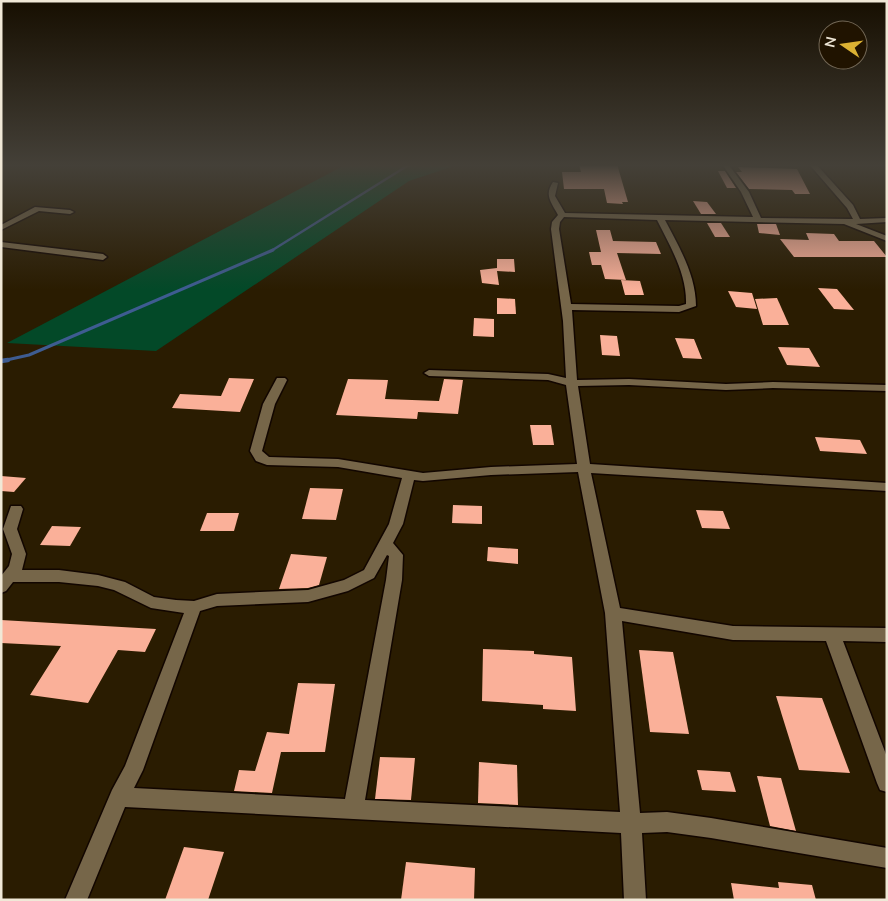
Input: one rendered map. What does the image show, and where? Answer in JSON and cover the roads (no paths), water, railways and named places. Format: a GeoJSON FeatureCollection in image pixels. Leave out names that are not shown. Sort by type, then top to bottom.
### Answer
{"type":"FeatureCollection","features":[{"type":"Feature","properties":{"kind":"street"},"geometry":{"type":"LineString","coordinates":[[556,206],[562,215]]}},
{"type":"Feature","properties":{"kind":"street"},"geometry":{"type":"LineString","coordinates":[[750,206],[758,218]]}},
{"type":"Feature","properties":{"kind":"street"},"geometry":{"type":"LineString","coordinates":[[849,206],[857,220]]}},
{"type":"Feature","properties":{"kind":"street"},"geometry":{"type":"LineString","coordinates":[[1,228],[38,209],[70,212]]}},
{"type":"Feature","properties":{"kind":"street"},"geometry":{"type":"LineString","coordinates":[[562,215],[758,218],[842,222],[887,220]]}},
{"type":"Feature","properties":{"kind":"street"},"geometry":{"type":"LineString","coordinates":[[562,215],[556,222],[555,229],[562,270],[572,383],[584,468],[613,613],[631,823],[635,900]]}},
{"type":"Feature","properties":{"kind":"street"},"geometry":{"type":"LineString","coordinates":[[566,307],[679,309],[691,306],[690,286],[660,217]]}},
{"type":"Feature","properties":{"kind":"street"},"geometry":{"type":"LineString","coordinates":[[842,222],[887,239]]}},
{"type":"Feature","properties":{"kind":"street"},"geometry":{"type":"LineString","coordinates":[[1,244],[103,256]]}},
{"type":"Feature","properties":{"kind":"street"},"geometry":{"type":"LineString","coordinates":[[429,373],[548,377],[572,383],[629,382],[726,388],[773,385],[887,388]]}},
{"type":"Feature","properties":{"kind":"street"},"geometry":{"type":"LineString","coordinates":[[281,380],[269,404],[256,451],[260,458],[267,461],[338,464],[409,475],[432,476],[491,471],[584,468],[887,487]]}},
{"type":"Feature","properties":{"kind":"street"},"geometry":{"type":"LineString","coordinates":[[5,582],[27,575],[54,576],[111,583],[135,593],[144,600],[158,604],[194,607],[217,600],[308,596],[348,585],[368,574],[396,524],[409,475]]}},
{"type":"Feature","properties":{"kind":"street"},"geometry":{"type":"LineString","coordinates":[[5,582],[16,568],[19,554],[9,536],[10,525],[16,509]]}},
{"type":"Feature","properties":{"kind":"street"},"geometry":{"type":"LineString","coordinates":[[353,809],[394,580],[396,555],[385,544]]}},
{"type":"Feature","properties":{"kind":"street"},"geometry":{"type":"LineString","coordinates":[[76,900],[119,797],[133,770],[194,607]]}},
{"type":"Feature","properties":{"kind":"street"},"geometry":{"type":"LineString","coordinates":[[613,613],[733,633],[887,635]]}},
{"type":"Feature","properties":{"kind":"street"},"geometry":{"type":"LineString","coordinates":[[832,634],[887,783]]}},
{"type":"Feature","properties":{"kind":"street"},"geometry":{"type":"LineString","coordinates":[[119,797],[631,823],[667,822],[887,858]]}},
{"type":"Feature","properties":{"kind":"waterway"},"geometry":{"type":"LineString","coordinates":[[272,251],[343,206]]}},
{"type":"Feature","properties":{"kind":"waterway"},"geometry":{"type":"LineString","coordinates":[[4,361],[29,355],[272,251]]}},
{"type":"Feature","properties":{"kind":"waterway"},"geometry":{"type":"LineString","coordinates":[[4,361],[8,360]]}}]}
